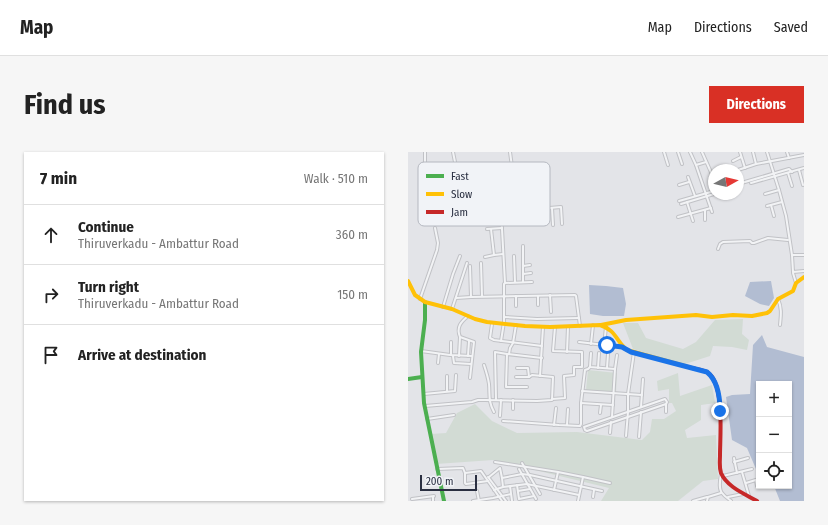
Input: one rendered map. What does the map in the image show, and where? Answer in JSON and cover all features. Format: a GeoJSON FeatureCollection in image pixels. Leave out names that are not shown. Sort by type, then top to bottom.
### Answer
{"type":"FeatureCollection","features":[{"type":"Feature","properties":{"kind":"main road"},"geometry":{"type":"LineString","coordinates":[[408,282],[415,295],[420,300],[452,309],[492,324],[568,327],[599,325],[626,320],[682,316],[752,316],[767,313],[778,299],[793,291],[796,283],[804,278]]}},
{"type":"Feature","properties":{"kind":"main road"},"geometry":{"type":"LineString","coordinates":[[425,302],[425,320],[421,351],[422,377],[425,406],[444,501]]}},
{"type":"Feature","properties":{"kind":"main road"},"geometry":{"type":"LineString","coordinates":[[599,325],[612,331],[622,347],[627,350],[707,372],[713,378],[720,404],[722,475],[727,482],[757,501]]}},
{"type":"Feature","properties":{"kind":"main road"},"geometry":{"type":"LineString","coordinates":[[408,380],[422,377]]}},
{"type":"Feature","properties":{"kind":"street"},"geometry":{"type":"LineString","coordinates":[[425,152],[426,162]]}},
{"type":"Feature","properties":{"kind":"street"},"geometry":{"type":"LineString","coordinates":[[453,152],[455,162]]}},
{"type":"Feature","properties":{"kind":"street"},"geometry":{"type":"LineString","coordinates":[[510,152],[511,162]]}},
{"type":"Feature","properties":{"kind":"street"},"geometry":{"type":"LineString","coordinates":[[664,152],[668,165]]}},
{"type":"Feature","properties":{"kind":"street"},"geometry":{"type":"LineString","coordinates":[[678,152],[682,164]]}},
{"type":"Feature","properties":{"kind":"street"},"geometry":{"type":"LineString","coordinates":[[690,152],[712,212]]}},
{"type":"Feature","properties":{"kind":"street"},"geometry":{"type":"LineString","coordinates":[[702,152],[708,166]]}},
{"type":"Feature","properties":{"kind":"street"},"geometry":{"type":"LineString","coordinates":[[740,152],[745,168],[756,164],[804,155]]}},
{"type":"Feature","properties":{"kind":"street"},"geometry":{"type":"LineString","coordinates":[[753,152],[756,164]]}},
{"type":"Feature","properties":{"kind":"street"},"geometry":{"type":"LineString","coordinates":[[767,152],[786,216],[793,272],[796,283]]}},
{"type":"Feature","properties":{"kind":"street"},"geometry":{"type":"LineString","coordinates":[[787,152],[789,158]]}},
{"type":"Feature","properties":{"kind":"street"},"geometry":{"type":"LineString","coordinates":[[733,161],[741,157]]}},
{"type":"Feature","properties":{"kind":"street"},"geometry":{"type":"LineString","coordinates":[[696,165],[706,162]]}},
{"type":"Feature","properties":{"kind":"street"},"geometry":{"type":"LineString","coordinates":[[744,182],[804,168]]}},
{"type":"Feature","properties":{"kind":"street"},"geometry":{"type":"LineString","coordinates":[[751,183],[789,169],[792,172]]}},
{"type":"Feature","properties":{"kind":"street"},"geometry":{"type":"LineString","coordinates":[[799,170],[803,185]]}},
{"type":"Feature","properties":{"kind":"street"},"geometry":{"type":"LineString","coordinates":[[788,173],[792,186]]}},
{"type":"Feature","properties":{"kind":"street"},"geometry":{"type":"LineString","coordinates":[[688,177],[695,198]]}},
{"type":"Feature","properties":{"kind":"street"},"geometry":{"type":"LineString","coordinates":[[679,185],[690,182]]}},
{"type":"Feature","properties":{"kind":"street"},"geometry":{"type":"LineString","coordinates":[[765,194],[779,190]]}},
{"type":"Feature","properties":{"kind":"street"},"geometry":{"type":"LineString","coordinates":[[679,201],[706,195]]}},
{"type":"Feature","properties":{"kind":"street"},"geometry":{"type":"LineString","coordinates":[[681,204],[695,198]]}},
{"type":"Feature","properties":{"kind":"street"},"geometry":{"type":"LineString","coordinates":[[687,202],[693,221]]}},
{"type":"Feature","properties":{"kind":"street"},"geometry":{"type":"LineString","coordinates":[[767,206],[782,202]]}},
{"type":"Feature","properties":{"kind":"street"},"geometry":{"type":"LineString","coordinates":[[771,205],[774,216]]}},
{"type":"Feature","properties":{"kind":"street"},"geometry":{"type":"LineString","coordinates":[[553,225],[552,208],[560,207],[562,224]]}},
{"type":"Feature","properties":{"kind":"street"},"geometry":{"type":"LineString","coordinates":[[678,217],[711,208]]}},
{"type":"Feature","properties":{"kind":"street"},"geometry":{"type":"LineString","coordinates":[[704,210],[705,220]]}},
{"type":"Feature","properties":{"kind":"street"},"geometry":{"type":"LineString","coordinates":[[420,300],[437,250],[438,243],[435,228]]}},
{"type":"Feature","properties":{"kind":"street"},"geometry":{"type":"LineString","coordinates":[[487,229],[502,228],[505,283],[504,317],[501,341]]}},
{"type":"Feature","properties":{"kind":"street"},"geometry":{"type":"LineString","coordinates":[[491,229],[494,255]]}},
{"type":"Feature","properties":{"kind":"street"},"geometry":{"type":"LineString","coordinates":[[718,249],[720,244],[726,242],[750,241],[754,243],[768,238],[789,240]]}},
{"type":"Feature","properties":{"kind":"street"},"geometry":{"type":"LineString","coordinates":[[523,282],[524,246]]}},
{"type":"Feature","properties":{"kind":"street"},"geometry":{"type":"LineString","coordinates":[[486,257],[503,254]]}},
{"type":"Feature","properties":{"kind":"street"},"geometry":{"type":"LineString","coordinates":[[792,255],[804,255]]}},
{"type":"Feature","properties":{"kind":"street"},"geometry":{"type":"LineString","coordinates":[[443,307],[460,256]]}},
{"type":"Feature","properties":{"kind":"street"},"geometry":{"type":"LineString","coordinates":[[514,256],[515,282]]}},
{"type":"Feature","properties":{"kind":"street"},"geometry":{"type":"LineString","coordinates":[[452,309],[467,263]]}},
{"type":"Feature","properties":{"kind":"street"},"geometry":{"type":"LineString","coordinates":[[480,263],[482,296]]}},
{"type":"Feature","properties":{"kind":"street"},"geometry":{"type":"LineString","coordinates":[[523,266],[530,265]]}},
{"type":"Feature","properties":{"kind":"street"},"geometry":{"type":"LineString","coordinates":[[470,266],[471,296]]}},
{"type":"Feature","properties":{"kind":"street"},"geometry":{"type":"LineString","coordinates":[[793,272],[804,271]]}},
{"type":"Feature","properties":{"kind":"street"},"geometry":{"type":"LineString","coordinates":[[523,274],[531,273]]}},
{"type":"Feature","properties":{"kind":"street"},"geometry":{"type":"LineString","coordinates":[[505,283],[532,282]]}},
{"type":"Feature","properties":{"kind":"street"},"geometry":{"type":"LineString","coordinates":[[456,298],[471,296],[538,296],[572,294],[576,296],[580,326]]}},
{"type":"Feature","properties":{"kind":"street"},"geometry":{"type":"LineString","coordinates":[[550,295],[551,312]]}},
{"type":"Feature","properties":{"kind":"street"},"geometry":{"type":"LineString","coordinates":[[516,296],[516,306]]}},
{"type":"Feature","properties":{"kind":"street"},"geometry":{"type":"LineString","coordinates":[[538,296],[538,305]]}},
{"type":"Feature","properties":{"kind":"street"},"geometry":{"type":"LineString","coordinates":[[778,299],[782,310],[780,325]]}},
{"type":"Feature","properties":{"kind":"street"},"geometry":{"type":"LineString","coordinates":[[459,356],[459,325],[468,316]]}},
{"type":"Feature","properties":{"kind":"street"},"geometry":{"type":"LineString","coordinates":[[504,317],[537,319],[579,318]]}},
{"type":"Feature","properties":{"kind":"street"},"geometry":{"type":"LineString","coordinates":[[492,324],[490,338],[501,341],[542,346]]}},
{"type":"Feature","properties":{"kind":"street"},"geometry":{"type":"LineString","coordinates":[[516,325],[513,342],[508,354],[506,387],[527,387]]}},
{"type":"Feature","properties":{"kind":"street"},"geometry":{"type":"LineString","coordinates":[[592,344],[594,325]]}},
{"type":"Feature","properties":{"kind":"street"},"geometry":{"type":"LineString","coordinates":[[540,376],[543,327]]}},
{"type":"Feature","properties":{"kind":"street"},"geometry":{"type":"LineString","coordinates":[[425,406],[472,402],[478,400],[537,401],[565,398],[564,376],[574,375],[574,367],[582,367],[582,352],[553,351],[555,327]]}},
{"type":"Feature","properties":{"kind":"street"},"geometry":{"type":"LineString","coordinates":[[567,352],[568,327]]}},
{"type":"Feature","properties":{"kind":"street"},"geometry":{"type":"LineString","coordinates":[[604,345],[606,327]]}},
{"type":"Feature","properties":{"kind":"street"},"geometry":{"type":"LineString","coordinates":[[460,338],[474,342],[470,378]]}},
{"type":"Feature","properties":{"kind":"street"},"geometry":{"type":"LineString","coordinates":[[468,356],[469,341]]}},
{"type":"Feature","properties":{"kind":"street"},"geometry":{"type":"LineString","coordinates":[[451,342],[454,363],[471,364]]}},
{"type":"Feature","properties":{"kind":"street"},"geometry":{"type":"LineString","coordinates":[[579,342],[622,347]]}},
{"type":"Feature","properties":{"kind":"street"},"geometry":{"type":"LineString","coordinates":[[421,351],[452,356],[472,356]]}},
{"type":"Feature","properties":{"kind":"street"},"geometry":{"type":"LineString","coordinates":[[496,400],[495,352],[542,358]]}},
{"type":"Feature","properties":{"kind":"street"},"geometry":{"type":"LineString","coordinates":[[626,436],[628,394],[634,352]]}},
{"type":"Feature","properties":{"kind":"street"},"geometry":{"type":"LineString","coordinates":[[590,367],[591,353]]}},
{"type":"Feature","properties":{"kind":"street"},"geometry":{"type":"LineString","coordinates":[[598,368],[599,353]]}},
{"type":"Feature","properties":{"kind":"street"},"geometry":{"type":"LineString","coordinates":[[438,363],[439,354]]}},
{"type":"Feature","properties":{"kind":"street"},"geometry":{"type":"LineString","coordinates":[[607,368],[608,354]]}},
{"type":"Feature","properties":{"kind":"street"},"geometry":{"type":"LineString","coordinates":[[612,417],[617,355]]}},
{"type":"Feature","properties":{"kind":"street"},"geometry":{"type":"LineString","coordinates":[[484,365],[489,384],[490,405],[494,412]]}},
{"type":"Feature","properties":{"kind":"street"},"geometry":{"type":"LineString","coordinates":[[503,422],[579,426],[581,425],[581,403],[585,370],[590,367],[615,369]]}},
{"type":"Feature","properties":{"kind":"street"},"geometry":{"type":"LineString","coordinates":[[517,368],[528,368],[529,377]]}},
{"type":"Feature","properties":{"kind":"street"},"geometry":{"type":"LineString","coordinates":[[424,394],[457,390],[456,375]]}},
{"type":"Feature","properties":{"kind":"street"},"geometry":{"type":"LineString","coordinates":[[516,377],[529,377],[532,375],[553,377],[552,399]]}},
{"type":"Feature","properties":{"kind":"street"},"geometry":{"type":"LineString","coordinates":[[447,376],[447,391]]}},
{"type":"Feature","properties":{"kind":"street"},"geometry":{"type":"LineString","coordinates":[[641,407],[643,379]]}},
{"type":"Feature","properties":{"kind":"street"},"geometry":{"type":"LineString","coordinates":[[582,391],[642,395]]}},
{"type":"Feature","properties":{"kind":"street"},"geometry":{"type":"LineString","coordinates":[[666,404],[627,416],[587,431],[584,427],[665,399],[667,402],[666,412]]}},
{"type":"Feature","properties":{"kind":"street"},"geometry":{"type":"LineString","coordinates":[[500,416],[501,400]]}},
{"type":"Feature","properties":{"kind":"street"},"geometry":{"type":"LineString","coordinates":[[513,400],[513,409]]}},
{"type":"Feature","properties":{"kind":"street"},"geometry":{"type":"LineString","coordinates":[[581,403],[613,405]]}},
{"type":"Feature","properties":{"kind":"street"},"geometry":{"type":"LineString","coordinates":[[600,413],[601,405]]}},
{"type":"Feature","properties":{"kind":"street"},"geometry":{"type":"LineString","coordinates":[[554,425],[556,408]]}},
{"type":"Feature","properties":{"kind":"street"},"geometry":{"type":"LineString","coordinates":[[567,426],[568,409]]}},
{"type":"Feature","properties":{"kind":"street"},"geometry":{"type":"LineString","coordinates":[[638,437],[641,412]]}},
{"type":"Feature","properties":{"kind":"street"},"geometry":{"type":"LineString","coordinates":[[428,419],[454,415]]}},
{"type":"Feature","properties":{"kind":"street"},"geometry":{"type":"LineString","coordinates":[[610,433],[611,422]]}},
{"type":"Feature","properties":{"kind":"street"},"geometry":{"type":"LineString","coordinates":[[734,458],[737,473]]}},
{"type":"Feature","properties":{"kind":"street"},"geometry":{"type":"LineString","coordinates":[[734,462],[748,458]]}},
{"type":"Feature","properties":{"kind":"street"},"geometry":{"type":"LineString","coordinates":[[495,462],[558,472],[610,483]]}},
{"type":"Feature","properties":{"kind":"street"},"geometry":{"type":"LineString","coordinates":[[522,463],[540,494]]}},
{"type":"Feature","properties":{"kind":"street"},"geometry":{"type":"LineString","coordinates":[[437,469],[464,469],[466,484],[487,479],[500,468],[503,487]]}},
{"type":"Feature","properties":{"kind":"street"},"geometry":{"type":"LineString","coordinates":[[517,485],[519,499],[535,498],[519,469]]}},
{"type":"Feature","properties":{"kind":"street"},"geometry":{"type":"LineString","coordinates":[[731,501],[721,493],[720,483],[722,475],[752,469]]}},
{"type":"Feature","properties":{"kind":"street"},"geometry":{"type":"LineString","coordinates":[[465,473],[481,471],[495,490],[506,501]]}},
{"type":"Feature","properties":{"kind":"street"},"geometry":{"type":"LineString","coordinates":[[554,490],[558,472]]}},
{"type":"Feature","properties":{"kind":"street"},"geometry":{"type":"LineString","coordinates":[[728,498],[747,495],[746,483],[742,472]]}},
{"type":"Feature","properties":{"kind":"street"},"geometry":{"type":"LineString","coordinates":[[502,478],[522,474],[530,475],[602,491]]}},
{"type":"Feature","properties":{"kind":"street"},"geometry":{"type":"LineString","coordinates":[[578,501],[583,477]]}},
{"type":"Feature","properties":{"kind":"street"},"geometry":{"type":"LineString","coordinates":[[746,483],[756,480]]}},
{"type":"Feature","properties":{"kind":"street"},"geometry":{"type":"LineString","coordinates":[[495,490],[503,487],[527,484],[579,495]]}},
{"type":"Feature","properties":{"kind":"street"},"geometry":{"type":"LineString","coordinates":[[510,486],[512,501]]}},
{"type":"Feature","properties":{"kind":"street"},"geometry":{"type":"LineString","coordinates":[[518,491],[530,489]]}},
{"type":"Feature","properties":{"kind":"street"},"geometry":{"type":"LineString","coordinates":[[593,497],[594,490]]}},
{"type":"Feature","properties":{"kind":"street"},"geometry":{"type":"LineString","coordinates":[[477,491],[479,501]]}},
{"type":"Feature","properties":{"kind":"street"},"geometry":{"type":"LineString","coordinates":[[693,501],[721,493]]}},
{"type":"Feature","properties":{"kind":"street"},"geometry":{"type":"LineString","coordinates":[[474,501],[511,494]]}},
{"type":"Feature","properties":{"kind":"street"},"geometry":{"type":"LineString","coordinates":[[412,499],[434,496],[434,501]]}},
{"type":"Feature","properties":{"kind":"street"},"geometry":{"type":"LineString","coordinates":[[500,496],[502,501]]}},
{"type":"Feature","properties":{"kind":"street"},"geometry":{"type":"LineString","coordinates":[[707,501],[708,497]]}},
{"type":"Feature","properties":{"kind":"shaded area"},"geometry":{"type":"Polygon","coordinates":[[[743,319],[742,334],[749,340],[747,350],[732,347],[713,346],[710,356],[685,364],[633,349],[623,323],[638,323],[646,338],[683,349],[696,342],[715,320],[743,319]]]}},
{"type":"Feature","properties":{"kind":"shaded area"},"geometry":{"type":"Polygon","coordinates":[[[588,370],[617,373],[616,392],[586,390],[588,370]]]}},
{"type":"Feature","properties":{"kind":"shaded area"},"geometry":{"type":"Polygon","coordinates":[[[678,373],[680,396],[712,385],[715,403],[701,405],[701,420],[685,430],[687,438],[716,435],[718,479],[703,481],[678,501],[601,501],[609,488],[493,460],[436,464],[431,434],[446,433],[457,413],[475,404],[492,421],[517,433],[577,432],[642,440],[650,432],[652,419],[664,419],[676,411],[672,403],[669,403],[669,389],[658,391],[657,381],[678,373]]]}},
{"type":"Feature","properties":{"kind":"water"},"geometry":{"type":"Polygon","coordinates":[[[771,281],[774,298],[769,306],[760,304],[745,296],[750,282],[771,281]]]}},
{"type":"Feature","properties":{"kind":"water"},"geometry":{"type":"Polygon","coordinates":[[[589,285],[623,288],[626,304],[624,316],[603,316],[590,314],[589,285]]]}},
{"type":"Feature","properties":{"kind":"water"},"geometry":{"type":"Polygon","coordinates":[[[762,335],[767,347],[804,357],[804,501],[780,501],[775,489],[792,489],[792,381],[756,381],[756,469],[747,448],[732,440],[726,397],[732,395],[750,394],[753,345],[762,335]]]}},
{"type":"Feature","properties":{"kind":"traffic: fast"},"geometry":{"type":"LineString","coordinates":[[425,302],[425,320],[421,352],[424,403],[444,501]]}},
{"type":"Feature","properties":{"kind":"traffic: fast"},"geometry":{"type":"LineString","coordinates":[[408,379],[422,377]]}},
{"type":"Feature","properties":{"kind":"traffic: slow"},"geometry":{"type":"LineString","coordinates":[[601,325],[626,320],[696,315],[712,317],[733,315],[752,316],[767,313],[778,299],[793,291],[796,283],[804,277]]}},
{"type":"Feature","properties":{"kind":"traffic: slow"},"geometry":{"type":"LineString","coordinates":[[408,281],[415,295],[425,302],[452,309],[475,319],[487,322],[525,326],[550,327],[600,325],[613,333],[627,350],[692,368]]}},
{"type":"Feature","properties":{"kind":"traffic: jam"},"geometry":{"type":"LineString","coordinates":[[692,368],[707,372],[713,378],[717,387],[721,423],[721,473],[727,482],[732,486],[757,501]]}},
{"type":"Feature","properties":{"kind":"route"},"geometry":{"type":"LineString","coordinates":[[607,345],[622,347],[631,352],[707,372],[713,378],[716,385],[719,396],[720,411]]}}]}
